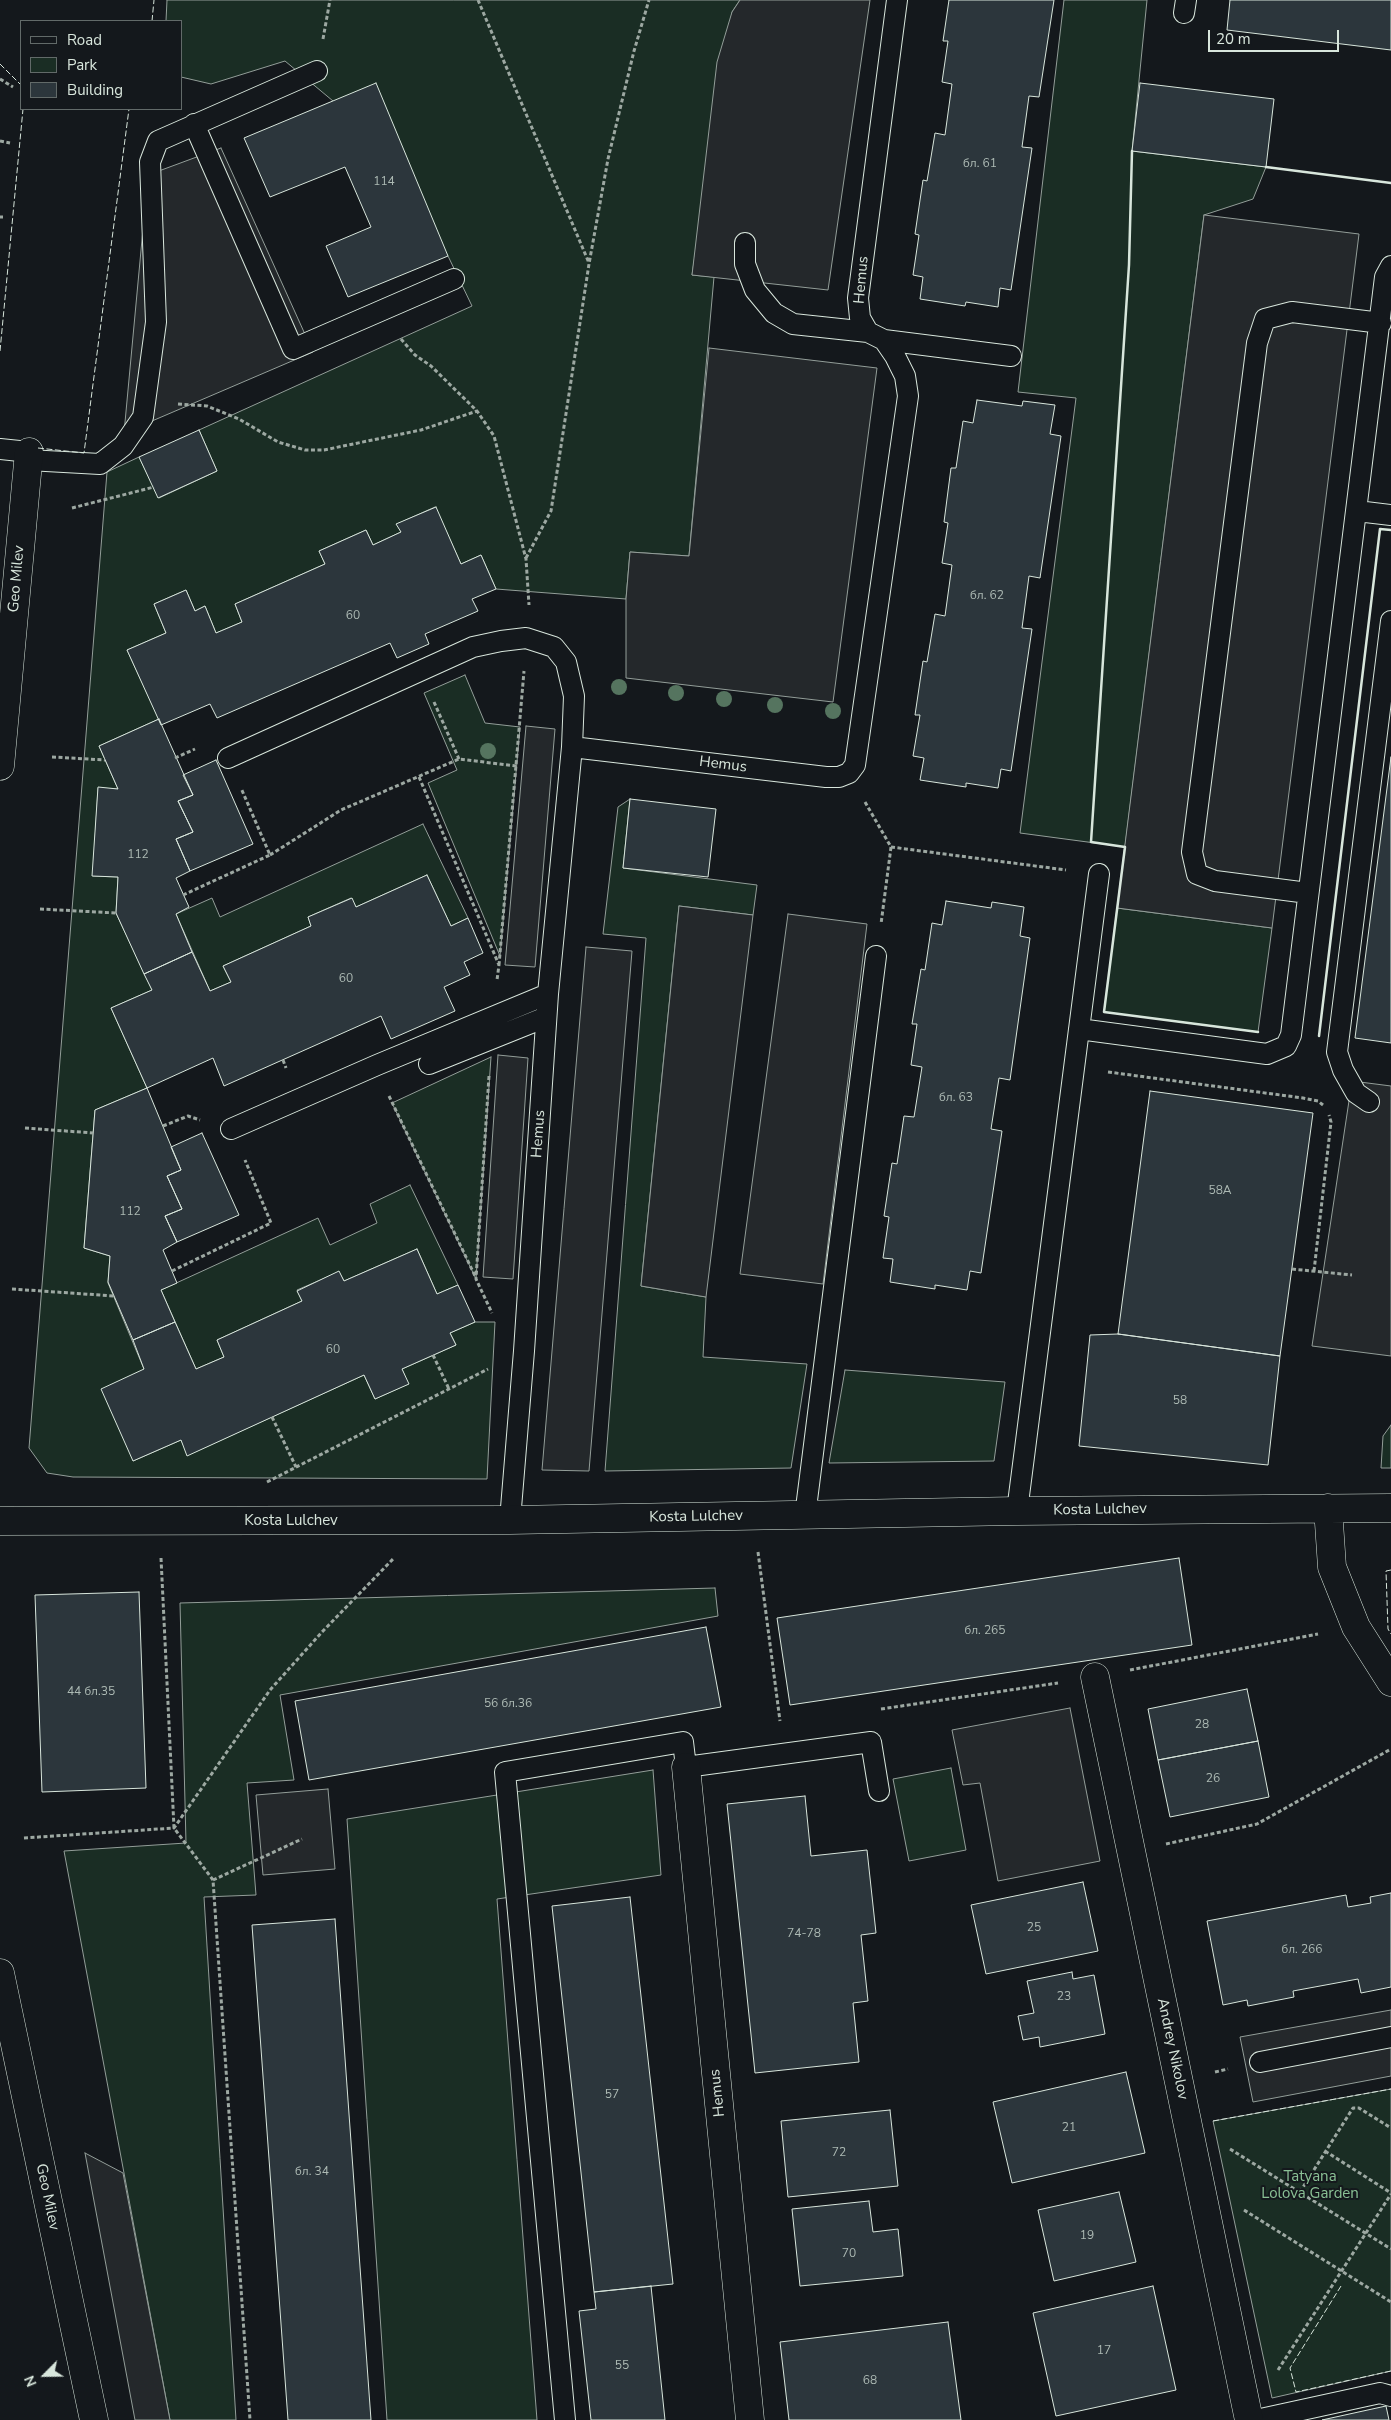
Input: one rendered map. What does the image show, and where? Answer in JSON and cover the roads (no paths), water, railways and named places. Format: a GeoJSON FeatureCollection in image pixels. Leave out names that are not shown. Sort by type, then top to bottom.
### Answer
{"type":"FeatureCollection","features":[{"type":"Feature","properties":{"kind":"street","name":"Geo Milev"},"geometry":{"type":"LineString","coordinates":[[0,766],[29,456]]}},
{"type":"Feature","properties":{"kind":"street"},"geometry":{"type":"LineString","coordinates":[[1328,1508],[1332,1566],[1356,1627],[1391,1682]]}},
{"type":"Feature","properties":{"kind":"street","name":"Kosta Lulchev"},"geometry":{"type":"LineString","coordinates":[[0,1521],[510,1520],[1017,1511],[1391,1508]]}},
{"type":"Feature","properties":{"kind":"street","name":"Andrey Nikolov"},"geometry":{"type":"LineString","coordinates":[[1095,1677],[1249,2420]]}},
{"type":"Feature","properties":{"kind":"street","name":"Hemus"},"geometry":{"type":"LineString","coordinates":[[686,1767],[750,2420]]}},
{"type":"Feature","properties":{"kind":"street","name":"Geo Milev"},"geometry":{"type":"LineString","coordinates":[[0,1973],[94,2420]]}},
{"type":"Feature","properties":{"kind":"lane","name":"Hemus"},"geometry":{"type":"LineString","coordinates":[[510,1520],[524,1351],[546,1017],[572,747],[826,777],[839,777],[849,773],[855,765],[908,396],[905,376],[895,356],[860,318],[858,298],[897,0]]}},
{"type":"Feature","properties":{"kind":"lane"},"geometry":{"type":"LineString","coordinates":[[0,449],[29,456],[100,464],[123,446],[143,417],[156,322],[150,162],[158,141],[317,72]]}},
{"type":"Feature","properties":{"kind":"lane"},"geometry":{"type":"LineString","coordinates":[[194,124],[293,349],[454,279]]}},
{"type":"Feature","properties":{"kind":"lane"},"geometry":{"type":"LineString","coordinates":[[745,243],[745,264],[755,290],[774,313],[793,324],[1011,356]]}},
{"type":"Feature","properties":{"kind":"lane"},"geometry":{"type":"LineString","coordinates":[[1079,1029],[1267,1054],[1286,1046],[1291,1035],[1381,323],[1385,276],[1391,266]]}},
{"type":"Feature","properties":{"kind":"lane"},"geometry":{"type":"LineString","coordinates":[[1308,893],[1214,881],[1197,874],[1192,852],[1257,343],[1265,319],[1292,312],[1381,323]]}},
{"type":"Feature","properties":{"kind":"lane"},"geometry":{"type":"LineString","coordinates":[[1357,511],[1391,515]]}},
{"type":"Feature","properties":{"kind":"lane"},"geometry":{"type":"LineString","coordinates":[[1369,1102],[1356,1093],[1343,1070],[1337,1052],[1391,621]]}},
{"type":"Feature","properties":{"kind":"lane"},"geometry":{"type":"LineString","coordinates":[[228,758],[473,647],[526,638],[554,647],[566,662],[574,696],[572,747]]}},
{"type":"Feature","properties":{"kind":"lane"},"geometry":{"type":"LineString","coordinates":[[1017,1511],[1075,1068],[1098,874]]}},
{"type":"Feature","properties":{"kind":"lane"},"geometry":{"type":"LineString","coordinates":[[806,1516],[876,956]]}},
{"type":"Feature","properties":{"kind":"lane"},"geometry":{"type":"LineString","coordinates":[[231,1129],[377,1065],[548,994]]}},
{"type":"Feature","properties":{"kind":"lane"},"geometry":{"type":"LineString","coordinates":[[429,1064],[546,1017]]}},
{"type":"Feature","properties":{"kind":"lane"},"geometry":{"type":"LineString","coordinates":[[565,2420],[505,1772],[683,1742],[686,1767],[871,1742],[880,1791]]}},
{"type":"Feature","properties":{"kind":"lane"},"geometry":{"type":"LineString","coordinates":[[1260,2062],[1391,2037]]}},
{"type":"Feature","properties":{"kind":"lane"},"geometry":{"type":"LineString","coordinates":[[1256,2420],[1380,2393],[1391,2396]]}},
{"type":"Feature","properties":{"kind":"park label","name":"Tatyana Lolova Garden"},"geometry":{"type":"Point","coordinates":[1310,2186]}}]}
